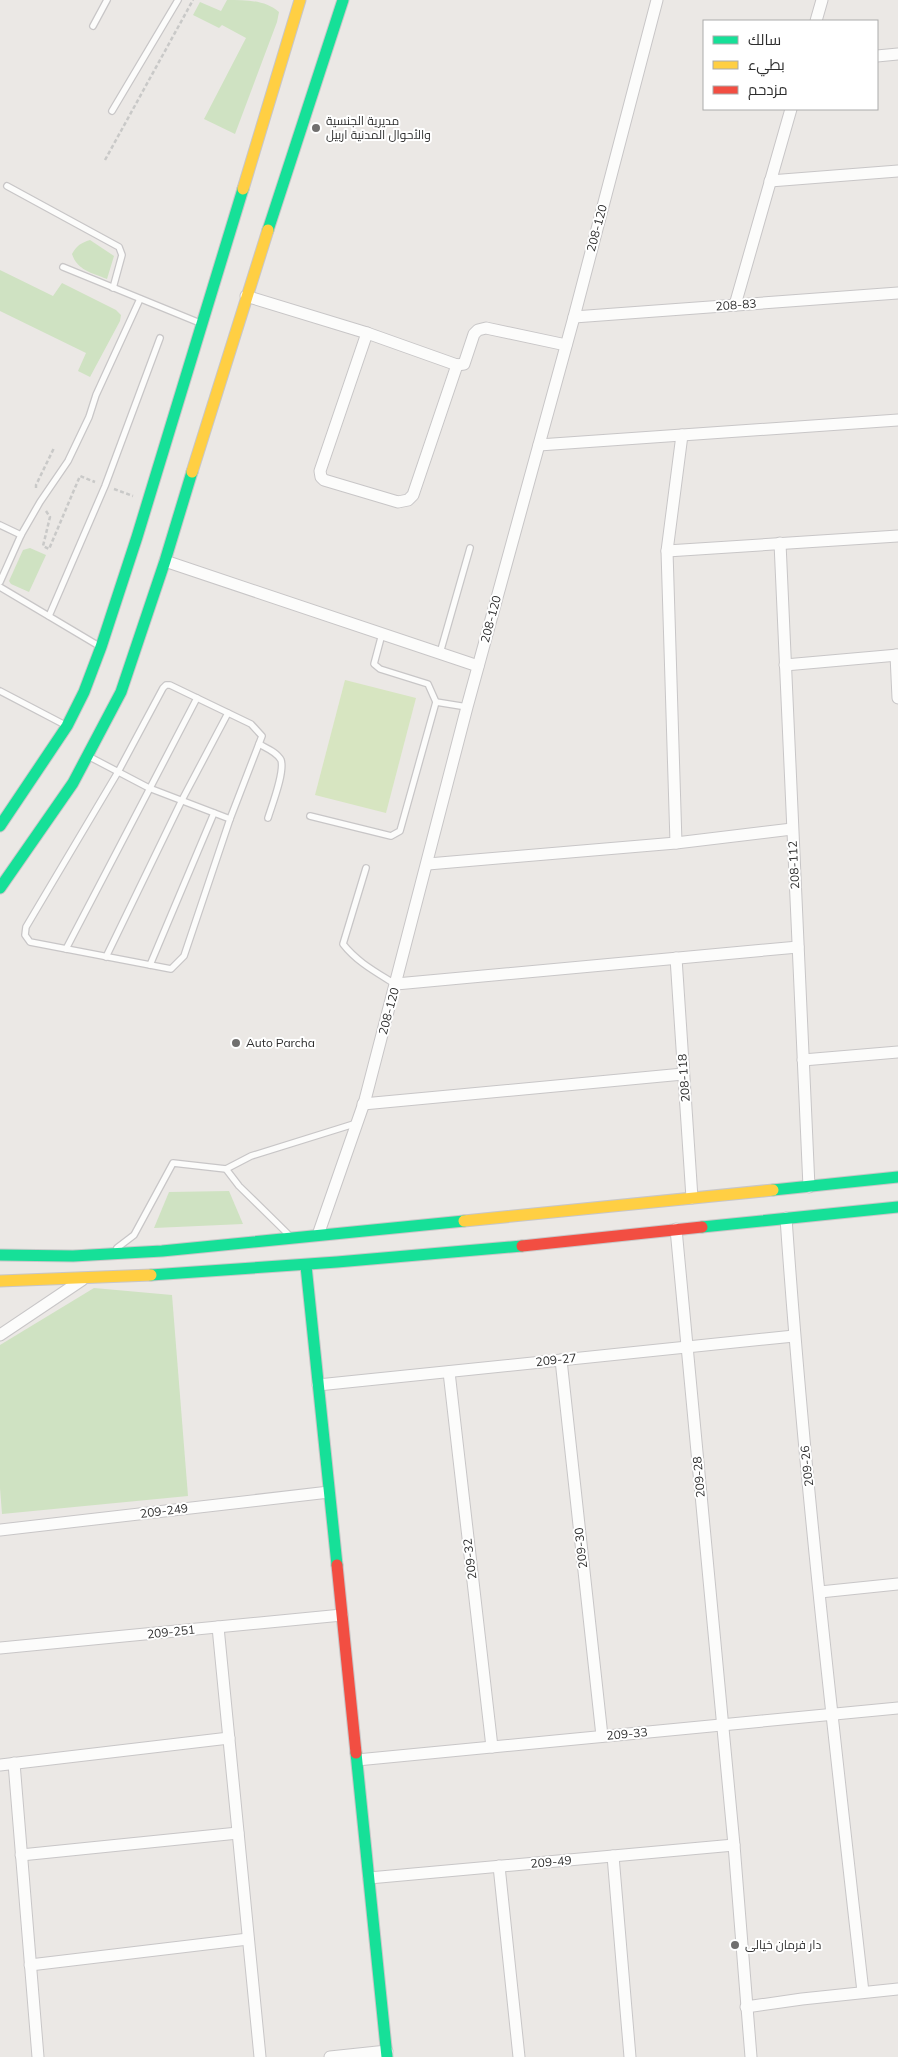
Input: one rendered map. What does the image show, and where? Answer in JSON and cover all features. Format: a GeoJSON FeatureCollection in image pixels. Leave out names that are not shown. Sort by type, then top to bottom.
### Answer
{"type":"FeatureCollection","features":[{"type":"Feature","properties":{"kind":"main road"},"geometry":{"type":"LineString","coordinates":[[0,826],[67,726],[84,692],[101,647],[138,537],[300,0]]}},
{"type":"Feature","properties":{"kind":"main road"},"geometry":{"type":"LineString","coordinates":[[0,888],[73,783],[121,692],[165,561],[246,296],[343,0]]}},
{"type":"Feature","properties":{"kind":"main road"},"geometry":{"type":"LineString","coordinates":[[0,1255],[73,1256],[109,1254],[293,1238],[898,1177]]}},
{"type":"Feature","properties":{"kind":"main road"},"geometry":{"type":"LineString","coordinates":[[0,1281],[84,1279],[306,1266],[898,1207]]}},
{"type":"Feature","properties":{"kind":"main road"},"geometry":{"type":"LineString","coordinates":[[306,1266],[387,2054]]}},
{"type":"Feature","properties":{"kind":"street","name":"208-120"},"geometry":{"type":"LineString","coordinates":[[318,1235],[363,1104],[396,984],[478,666],[540,445],[657,0]]}},
{"type":"Feature","properties":{"kind":"street"},"geometry":{"type":"LineString","coordinates":[[816,20],[822,0]]}},
{"type":"Feature","properties":{"kind":"street"},"geometry":{"type":"LineString","coordinates":[[878,56],[898,54]]}},
{"type":"Feature","properties":{"kind":"street"},"geometry":{"type":"LineString","coordinates":[[735,305],[791,110]]}},
{"type":"Feature","properties":{"kind":"street"},"geometry":{"type":"LineString","coordinates":[[770,181],[898,171]]}},
{"type":"Feature","properties":{"kind":"street","name":"208-83"},"geometry":{"type":"LineString","coordinates":[[574,316],[898,293]]}},
{"type":"Feature","properties":{"kind":"street"},"geometry":{"type":"LineString","coordinates":[[246,296],[368,333],[457,365],[464,364],[474,334],[478,330],[486,328],[566,345]]}},
{"type":"Feature","properties":{"kind":"street"},"geometry":{"type":"LineString","coordinates":[[368,333],[320,471],[321,478],[324,480],[398,502],[408,500],[413,495],[457,365]]}},
{"type":"Feature","properties":{"kind":"street"},"geometry":{"type":"LineString","coordinates":[[540,445],[898,420]]}},
{"type":"Feature","properties":{"kind":"street"},"geometry":{"type":"LineString","coordinates":[[676,843],[667,551],[682,435]]}},
{"type":"Feature","properties":{"kind":"street"},"geometry":{"type":"LineString","coordinates":[[667,551],[898,536]]}},
{"type":"Feature","properties":{"kind":"street","name":"208-112"},"geometry":{"type":"LineString","coordinates":[[780,543],[809,1187]]}},
{"type":"Feature","properties":{"kind":"street"},"geometry":{"type":"LineString","coordinates":[[165,561],[478,666]]}},
{"type":"Feature","properties":{"kind":"street"},"geometry":{"type":"LineString","coordinates":[[785,665],[897,655],[898,698]]}},
{"type":"Feature","properties":{"kind":"street"},"geometry":{"type":"LineString","coordinates":[[428,864],[676,843],[792,829]]}},
{"type":"Feature","properties":{"kind":"street"},"geometry":{"type":"LineString","coordinates":[[396,984],[798,947]]}},
{"type":"Feature","properties":{"kind":"street","name":"208-118"},"geometry":{"type":"LineString","coordinates":[[676,958],[692,1198]]}},
{"type":"Feature","properties":{"kind":"street"},"geometry":{"type":"LineString","coordinates":[[802,1060],[898,1052]]}},
{"type":"Feature","properties":{"kind":"street"},"geometry":{"type":"LineString","coordinates":[[363,1104],[683,1074]]}},
{"type":"Feature","properties":{"kind":"street","name":"209-26"},"geometry":{"type":"LineString","coordinates":[[786,1218],[794,1336],[831,1714],[864,1992]]}},
{"type":"Feature","properties":{"kind":"street","name":"209-28"},"geometry":{"type":"LineString","coordinates":[[676,1229],[734,1845],[751,2057]]}},
{"type":"Feature","properties":{"kind":"street"},"geometry":{"type":"LineString","coordinates":[[0,1335],[84,1279]]}},
{"type":"Feature","properties":{"kind":"street","name":"209-27"},"geometry":{"type":"LineString","coordinates":[[318,1385],[794,1336]]}},
{"type":"Feature","properties":{"kind":"street","name":"209-30"},"geometry":{"type":"LineString","coordinates":[[561,1360],[602,1736]]}},
{"type":"Feature","properties":{"kind":"street","name":"209-32"},"geometry":{"type":"LineString","coordinates":[[449,1372],[492,1747]]}},
{"type":"Feature","properties":{"kind":"street","name":"209-249"},"geometry":{"type":"LineString","coordinates":[[0,1530],[329,1492]]}},
{"type":"Feature","properties":{"kind":"street"},"geometry":{"type":"LineString","coordinates":[[820,1592],[898,1584]]}},
{"type":"Feature","properties":{"kind":"street","name":"209-251"},"geometry":{"type":"LineString","coordinates":[[0,1648],[342,1615]]}},
{"type":"Feature","properties":{"kind":"street"},"geometry":{"type":"LineString","coordinates":[[218,1627],[260,2057]]}},
{"type":"Feature","properties":{"kind":"street","name":"209-33"},"geometry":{"type":"LineString","coordinates":[[357,1760],[898,1708]]}},
{"type":"Feature","properties":{"kind":"street"},"geometry":{"type":"LineString","coordinates":[[0,1765],[229,1738]]}},
{"type":"Feature","properties":{"kind":"street"},"geometry":{"type":"LineString","coordinates":[[14,1763],[38,2057]]}},
{"type":"Feature","properties":{"kind":"street"},"geometry":{"type":"LineString","coordinates":[[21,1855],[238,1833]]}},
{"type":"Feature","properties":{"kind":"street","name":"209-49"},"geometry":{"type":"LineString","coordinates":[[368,1878],[734,1845]]}},
{"type":"Feature","properties":{"kind":"street"},"geometry":{"type":"LineString","coordinates":[[613,1856],[630,2057]]}},
{"type":"Feature","properties":{"kind":"street"},"geometry":{"type":"LineString","coordinates":[[498,1866],[519,2057]]}},
{"type":"Feature","properties":{"kind":"street"},"geometry":{"type":"LineString","coordinates":[[30,1965],[248,1939]]}},
{"type":"Feature","properties":{"kind":"street"},"geometry":{"type":"LineString","coordinates":[[746,2007],[898,1989]]}},
{"type":"Feature","properties":{"kind":"street"},"geometry":{"type":"LineString","coordinates":[[330,2057],[387,2054]]}},
{"type":"Feature","properties":{"kind":"lane"},"geometry":{"type":"LineString","coordinates":[[93,26],[107,0]]}},
{"type":"Feature","properties":{"kind":"lane"},"geometry":{"type":"LineString","coordinates":[[112,111],[178,0]]}},
{"type":"Feature","properties":{"kind":"lane"},"geometry":{"type":"LineString","coordinates":[[8,186],[119,247],[122,255],[113,288]]}},
{"type":"Feature","properties":{"kind":"lane"},"geometry":{"type":"LineString","coordinates":[[63,267],[202,324]]}},
{"type":"Feature","properties":{"kind":"lane"},"geometry":{"type":"LineString","coordinates":[[0,582],[21,536],[40,502],[68,461],[140,299]]}},
{"type":"Feature","properties":{"kind":"lane"},"geometry":{"type":"LineString","coordinates":[[48,616],[105,486],[160,338]]}},
{"type":"Feature","properties":{"kind":"lane"},"geometry":{"type":"LineString","coordinates":[[0,525],[21,536]]}},
{"type":"Feature","properties":{"kind":"lane"},"geometry":{"type":"LineString","coordinates":[[440,653],[470,548]]}},
{"type":"Feature","properties":{"kind":"lane"},"geometry":{"type":"LineString","coordinates":[[0,587],[101,647]]}},
{"type":"Feature","properties":{"kind":"lane"},"geometry":{"type":"LineString","coordinates":[[310,816],[391,836],[400,832],[436,702],[428,684],[380,669],[374,664],[382,634]]}},
{"type":"Feature","properties":{"kind":"lane"},"geometry":{"type":"LineString","coordinates":[[170,684],[228,713],[257,729],[262,736],[230,819],[184,956],[171,969],[30,942],[25,935],[26,927],[118,772],[163,688],[170,684]]}},
{"type":"Feature","properties":{"kind":"lane"},"geometry":{"type":"LineString","coordinates":[[0,690],[67,726]]}},
{"type":"Feature","properties":{"kind":"lane"},"geometry":{"type":"LineString","coordinates":[[66,949],[197,698]]}},
{"type":"Feature","properties":{"kind":"lane"},"geometry":{"type":"LineString","coordinates":[[436,702],[467,708]]}},
{"type":"Feature","properties":{"kind":"lane"},"geometry":{"type":"LineString","coordinates":[[106,957],[182,800],[228,713]]}},
{"type":"Feature","properties":{"kind":"lane"},"geometry":{"type":"LineString","coordinates":[[259,744],[276,754],[282,769],[268,818]]}},
{"type":"Feature","properties":{"kind":"lane"},"geometry":{"type":"LineString","coordinates":[[88,756],[149,788],[230,819]]}},
{"type":"Feature","properties":{"kind":"lane"},"geometry":{"type":"LineString","coordinates":[[150,965],[214,813]]}},
{"type":"Feature","properties":{"kind":"lane"},"geometry":{"type":"LineString","coordinates":[[366,868],[343,944],[350,954],[368,968],[396,984]]}},
{"type":"Feature","properties":{"kind":"lane"},"geometry":{"type":"LineString","coordinates":[[109,1254],[134,1235],[173,1163],[226,1169],[251,1156],[357,1123]]}},
{"type":"Feature","properties":{"kind":"lane"},"geometry":{"type":"LineString","coordinates":[[226,1169],[239,1186],[293,1238]]}},
{"type":"Feature","properties":{"kind":"path"},"geometry":{"type":"LineString","coordinates":[[105,160],[193,0]]}},
{"type":"Feature","properties":{"kind":"path"},"geometry":{"type":"LineString","coordinates":[[54,448],[36,485],[40,502],[50,517],[43,546],[49,548],[80,476],[134,497]]}},
{"type":"Feature","properties":{"kind":"green space"},"geometry":{"type":"Polygon","coordinates":[[[227,0],[261,3],[279,12],[277,22],[235,134],[204,119],[246,38],[222,25],[219,28],[193,15],[200,2],[221,11],[227,0]]]}},
{"type":"Feature","properties":{"kind":"green space"},"geometry":{"type":"Polygon","coordinates":[[[90,240],[114,256],[107,279],[81,267],[74,259],[72,254],[76,248],[90,240]]]}},
{"type":"Feature","properties":{"kind":"green space"},"geometry":{"type":"Polygon","coordinates":[[[0,270],[53,296],[62,283],[116,310],[121,315],[120,321],[90,377],[78,371],[86,353],[0,311],[0,270]]]}},
{"type":"Feature","properties":{"kind":"green space"},"geometry":{"type":"Polygon","coordinates":[[[30,548],[46,555],[29,592],[11,584],[9,581],[23,550],[30,548]]]}},
{"type":"Feature","properties":{"kind":"green space"},"geometry":{"type":"Polygon","coordinates":[[[345,680],[416,698],[386,813],[315,795],[345,680]]]}},
{"type":"Feature","properties":{"kind":"green space"},"geometry":{"type":"Polygon","coordinates":[[[229,1191],[243,1224],[154,1228],[169,1192],[229,1191]]]}},
{"type":"Feature","properties":{"kind":"green space"},"geometry":{"type":"Polygon","coordinates":[[[94,1288],[172,1295],[188,1496],[2,1514],[0,1488],[0,1345],[94,1288]]]}},
{"type":"Feature","properties":{"kind":"traffic: fast"},"geometry":{"type":"LineString","coordinates":[[268,230],[343,0]]}},
{"type":"Feature","properties":{"kind":"traffic: fast"},"geometry":{"type":"LineString","coordinates":[[0,826],[67,726],[84,692],[101,647],[137,537],[243,189]]}},
{"type":"Feature","properties":{"kind":"traffic: fast"},"geometry":{"type":"LineString","coordinates":[[0,888],[73,783],[121,692],[165,561],[192,472]]}},
{"type":"Feature","properties":{"kind":"traffic: fast"},"geometry":{"type":"LineString","coordinates":[[773,1190],[898,1177]]}},
{"type":"Feature","properties":{"kind":"traffic: fast"},"geometry":{"type":"LineString","coordinates":[[702,1227],[898,1207]]}},
{"type":"Feature","properties":{"kind":"traffic: fast"},"geometry":{"type":"LineString","coordinates":[[0,1255],[73,1256],[162,1251],[464,1221]]}},
{"type":"Feature","properties":{"kind":"traffic: fast"},"geometry":{"type":"LineString","coordinates":[[151,1275],[337,1262],[522,1246]]}},
{"type":"Feature","properties":{"kind":"traffic: fast"},"geometry":{"type":"LineString","coordinates":[[306,1266],[337,1565]]}},
{"type":"Feature","properties":{"kind":"traffic: fast"},"geometry":{"type":"LineString","coordinates":[[356,1753],[387,2057]]}},
{"type":"Feature","properties":{"kind":"traffic: slow"},"geometry":{"type":"LineString","coordinates":[[243,189],[300,0]]}},
{"type":"Feature","properties":{"kind":"traffic: slow"},"geometry":{"type":"LineString","coordinates":[[192,472],[268,230]]}},
{"type":"Feature","properties":{"kind":"traffic: slow"},"geometry":{"type":"LineString","coordinates":[[464,1221],[773,1190]]}},
{"type":"Feature","properties":{"kind":"traffic: slow"},"geometry":{"type":"LineString","coordinates":[[0,1281],[151,1275]]}},
{"type":"Feature","properties":{"kind":"traffic: jam"},"geometry":{"type":"LineString","coordinates":[[522,1246],[702,1227]]}},
{"type":"Feature","properties":{"kind":"traffic: jam"},"geometry":{"type":"LineString","coordinates":[[337,1565],[356,1753]]}},
{"type":"Feature","properties":{"kind":"place","name":"مديرية الجنسية والأحوال المدنية اربيل"},"geometry":{"type":"Point","coordinates":[316,128]}},
{"type":"Feature","properties":{"kind":"place","name":"Auto Parcha"},"geometry":{"type":"Point","coordinates":[236,1043]}},
{"type":"Feature","properties":{"kind":"place","name":"دار فرمان خیالی"},"geometry":{"type":"Point","coordinates":[735,1945]}}]}
